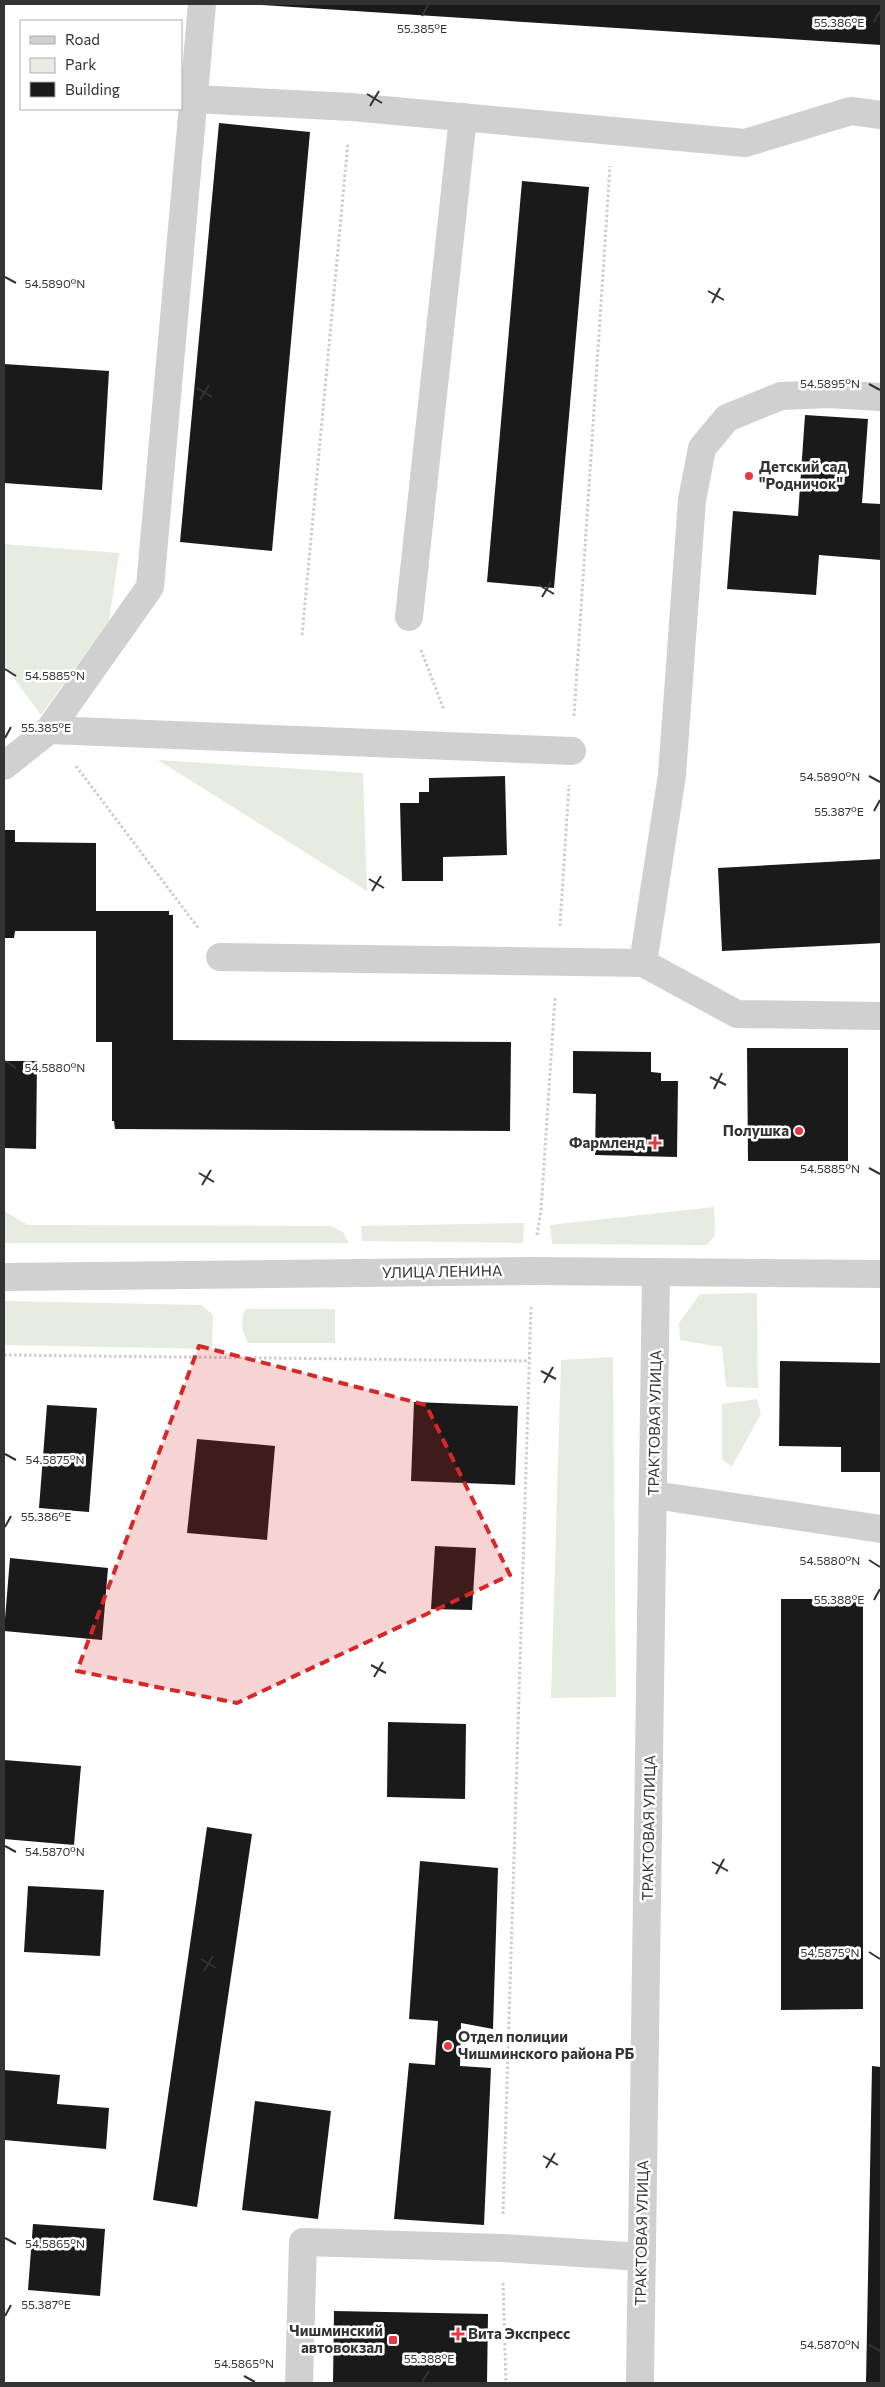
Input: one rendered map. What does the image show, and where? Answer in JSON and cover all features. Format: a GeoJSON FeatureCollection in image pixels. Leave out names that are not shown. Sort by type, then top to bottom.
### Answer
{"type":"FeatureCollection","features":[{"type":"Feature","properties":{"kind":"street"},"geometry":{"type":"LineString","coordinates":[[4,766],[49,730],[150,587],[202,4]]}},
{"type":"Feature","properties":{"kind":"street"},"geometry":{"type":"LineString","coordinates":[[195,99],[351,107],[745,143],[851,111],[881,115]]}},
{"type":"Feature","properties":{"kind":"street"},"geometry":{"type":"LineString","coordinates":[[409,617],[463,117]]}},
{"type":"Feature","properties":{"kind":"street"},"geometry":{"type":"LineString","coordinates":[[643,963],[672,775],[692,500],[702,448],[726,418],[781,396],[830,394],[881,397]]}},
{"type":"Feature","properties":{"kind":"street"},"geometry":{"type":"LineString","coordinates":[[49,730],[459,748],[572,751]]}},
{"type":"Feature","properties":{"kind":"street"},"geometry":{"type":"LineString","coordinates":[[220,957],[643,963],[737,1014],[881,1016]]}},
{"type":"Feature","properties":{"kind":"street","name":"УЛИЦА ЛЕНИНА"},"geometry":{"type":"LineString","coordinates":[[4,1277],[532,1270],[656,1273],[881,1274]]}},
{"type":"Feature","properties":{"kind":"street","name":"ТРАКТОВАЯ УЛИЦА"},"geometry":{"type":"LineString","coordinates":[[640,2383],[656,1273]]}},
{"type":"Feature","properties":{"kind":"street"},"geometry":{"type":"LineString","coordinates":[[654,1495],[881,1529]]}},
{"type":"Feature","properties":{"kind":"street"},"geometry":{"type":"LineString","coordinates":[[299,2383],[303,2242],[502,2248],[642,2257]]}},
{"type":"Feature","properties":{"kind":"path"},"geometry":{"type":"LineString","coordinates":[[302,635],[351,107]]}},
{"type":"Feature","properties":{"kind":"path"},"geometry":{"type":"LineString","coordinates":[[409,617],[459,748]]}},
{"type":"Feature","properties":{"kind":"path"},"geometry":{"type":"LineString","coordinates":[[49,730],[220,957]]}},
{"type":"Feature","properties":{"kind":"path"},"geometry":{"type":"LineString","coordinates":[[4,1355],[529,1361]]}},
{"type":"Feature","properties":{"kind":"highlighted area"},"geometry":{"type":"Polygon","coordinates":[[[199,1346],[426,1405],[510,1575],[237,1703],[77,1671],[199,1346]]]}},
{"type":"Feature","properties":{"kind":"green space"},"geometry":{"type":"Polygon","coordinates":[[[4,544],[119,553],[109,621],[41,715],[4,665],[4,544]]]}},
{"type":"Feature","properties":{"kind":"green space"},"geometry":{"type":"Polygon","coordinates":[[[158,760],[363,773],[367,891],[158,760]]]}},
{"type":"Feature","properties":{"kind":"green space"},"geometry":{"type":"Polygon","coordinates":[[[714,1207],[715,1235],[707,1245],[552,1244],[550,1225],[714,1207]]]}},
{"type":"Feature","properties":{"kind":"green space"},"geometry":{"type":"Polygon","coordinates":[[[4,1211],[28,1225],[330,1226],[343,1232],[349,1243],[4,1243],[4,1211]]]}},
{"type":"Feature","properties":{"kind":"green space"},"geometry":{"type":"Polygon","coordinates":[[[524,1223],[523,1243],[362,1241],[361,1226],[524,1223]]]}},
{"type":"Feature","properties":{"kind":"green space"},"geometry":{"type":"Polygon","coordinates":[[[757,1293],[758,1388],[726,1387],[722,1347],[680,1340],[679,1323],[700,1294],[757,1293]]]}},
{"type":"Feature","properties":{"kind":"green space"},"geometry":{"type":"Polygon","coordinates":[[[4,1301],[201,1305],[213,1315],[212,1349],[4,1345],[4,1301]]]}},
{"type":"Feature","properties":{"kind":"green space"},"geometry":{"type":"Polygon","coordinates":[[[246,1309],[335,1309],[335,1343],[248,1343],[242,1326],[246,1309]]]}},
{"type":"Feature","properties":{"kind":"green space"},"geometry":{"type":"Polygon","coordinates":[[[613,1357],[616,1697],[551,1698],[561,1360],[613,1357]]]}},
{"type":"Feature","properties":{"kind":"green space"},"geometry":{"type":"Polygon","coordinates":[[[757,1399],[761,1414],[732,1466],[722,1460],[722,1404],[757,1399]]]}},
{"type":"Feature","properties":{"kind":"building"},"geometry":{"type":"Polygon","coordinates":[[[881,4],[881,45],[262,5],[881,4]]]}},
{"type":"Feature","properties":{"kind":"building"},"geometry":{"type":"Polygon","coordinates":[[[219,123],[310,132],[272,551],[180,542],[219,123]]]}},
{"type":"Feature","properties":{"kind":"building"},"geometry":{"type":"Polygon","coordinates":[[[522,181],[589,187],[554,588],[487,582],[522,181]]]}},
{"type":"Feature","properties":{"kind":"building"},"geometry":{"type":"Polygon","coordinates":[[[4,364],[109,371],[102,490],[4,483],[4,364]]]}},
{"type":"Feature","properties":{"kind":"building"},"geometry":{"type":"Polygon","coordinates":[[[805,415],[868,419],[862,503],[881,504],[881,560],[819,555],[816,595],[727,589],[733,511],[798,516],[805,415]]]}},
{"type":"Feature","properties":{"kind":"building"},"geometry":{"type":"Polygon","coordinates":[[[505,776],[507,855],[443,857],[443,881],[402,881],[400,803],[419,803],[419,792],[429,792],[429,778],[505,776]]]}},
{"type":"Feature","properties":{"kind":"building"},"geometry":{"type":"Polygon","coordinates":[[[4,830],[15,830],[15,842],[96,843],[96,911],[169,911],[169,915],[173,915],[173,1040],[511,1042],[510,1131],[115,1129],[114,1121],[112,1121],[112,1042],[96,1042],[96,931],[15,931],[14,938],[4,938],[4,830]]]}},
{"type":"Feature","properties":{"kind":"building"},"geometry":{"type":"Polygon","coordinates":[[[881,859],[881,943],[722,951],[718,868],[881,859]]]}},
{"type":"Feature","properties":{"kind":"building"},"geometry":{"type":"Polygon","coordinates":[[[747,1048],[848,1048],[848,1161],[748,1161],[747,1048]]]}},
{"type":"Feature","properties":{"kind":"building"},"geometry":{"type":"Polygon","coordinates":[[[573,1051],[651,1052],[651,1072],[661,1073],[661,1081],[678,1081],[677,1157],[595,1155],[596,1094],[573,1093],[573,1051]]]}},
{"type":"Feature","properties":{"kind":"building"},"geometry":{"type":"Polygon","coordinates":[[[4,1061],[37,1061],[36,1149],[4,1148],[4,1061]]]}},
{"type":"Feature","properties":{"kind":"building"},"geometry":{"type":"Polygon","coordinates":[[[780,1361],[881,1363],[881,1472],[841,1472],[841,1447],[779,1446],[780,1361]]]}},
{"type":"Feature","properties":{"kind":"building"},"geometry":{"type":"Polygon","coordinates":[[[414,1402],[518,1406],[515,1485],[411,1481],[414,1402]]]}},
{"type":"Feature","properties":{"kind":"building"},"geometry":{"type":"Polygon","coordinates":[[[47,1405],[97,1408],[89,1512],[39,1508],[47,1405]]]}},
{"type":"Feature","properties":{"kind":"building"},"geometry":{"type":"Polygon","coordinates":[[[197,1439],[275,1446],[267,1540],[187,1533],[197,1439]]]}},
{"type":"Feature","properties":{"kind":"building"},"geometry":{"type":"Polygon","coordinates":[[[435,1546],[476,1548],[472,1610],[431,1609],[435,1546]]]}},
{"type":"Feature","properties":{"kind":"building"},"geometry":{"type":"Polygon","coordinates":[[[10,1558],[108,1568],[102,1640],[4,1631],[10,1558]]]}},
{"type":"Feature","properties":{"kind":"building"},"geometry":{"type":"Polygon","coordinates":[[[781,1599],[863,1599],[863,2009],[781,2010],[781,1599]]]}},
{"type":"Feature","properties":{"kind":"building"},"geometry":{"type":"Polygon","coordinates":[[[388,1722],[466,1724],[465,1799],[387,1797],[388,1722]]]}},
{"type":"Feature","properties":{"kind":"building"},"geometry":{"type":"Polygon","coordinates":[[[4,1760],[81,1766],[74,1845],[4,1839],[4,1760]]]}},
{"type":"Feature","properties":{"kind":"building"},"geometry":{"type":"Polygon","coordinates":[[[207,1827],[252,1834],[197,2207],[153,2200],[207,1827]]]}},
{"type":"Feature","properties":{"kind":"building","name":"Отдел полиции Чишминского района РБ"},"geometry":{"type":"Polygon","coordinates":[[[420,1861],[498,1868],[493,2029],[461,2023],[460,2066],[491,2068],[484,2225],[394,2219],[409,2063],[435,2065],[438,2021],[409,2019],[420,1861]]]}},
{"type":"Feature","properties":{"kind":"building"},"geometry":{"type":"Polygon","coordinates":[[[28,1886],[104,1890],[100,1956],[24,1952],[28,1886]]]}},
{"type":"Feature","properties":{"kind":"building"},"geometry":{"type":"Polygon","coordinates":[[[872,2066],[881,2067],[881,2383],[866,2383],[872,2066]]]}},
{"type":"Feature","properties":{"kind":"building"},"geometry":{"type":"Polygon","coordinates":[[[4,2070],[60,2075],[57,2104],[109,2108],[106,2149],[4,2140],[4,2070]]]}},
{"type":"Feature","properties":{"kind":"building"},"geometry":{"type":"Polygon","coordinates":[[[255,2101],[331,2111],[318,2219],[242,2210],[255,2101]]]}},
{"type":"Feature","properties":{"kind":"building"},"geometry":{"type":"Polygon","coordinates":[[[33,2224],[105,2229],[100,2296],[28,2290],[33,2224]]]}},
{"type":"Feature","properties":{"kind":"building"},"geometry":{"type":"Polygon","coordinates":[[[334,2311],[488,2314],[487,2383],[333,2383],[334,2311]]]}},
{"type":"Feature","properties":{"kind":"place","name":"Детский сад \"Родничок\""},"geometry":{"type":"Point","coordinates":[749,476]}},
{"type":"Feature","properties":{"kind":"place","name":"Полушка"},"geometry":{"type":"Point","coordinates":[799,1131]}},
{"type":"Feature","properties":{"kind":"place","name":"Фармленд"},"geometry":{"type":"Point","coordinates":[655,1143]}},
{"type":"Feature","properties":{"kind":"place","name":"Отдел полиции Чишминского района РБ"},"geometry":{"type":"Point","coordinates":[448,2046]}},
{"type":"Feature","properties":{"kind":"place","name":"Вита Экспресс"},"geometry":{"type":"Point","coordinates":[458,2334]}},
{"type":"Feature","properties":{"kind":"place","name":"Чишминский автовокзал"},"geometry":{"type":"Point","coordinates":[393,2340]}}]}
